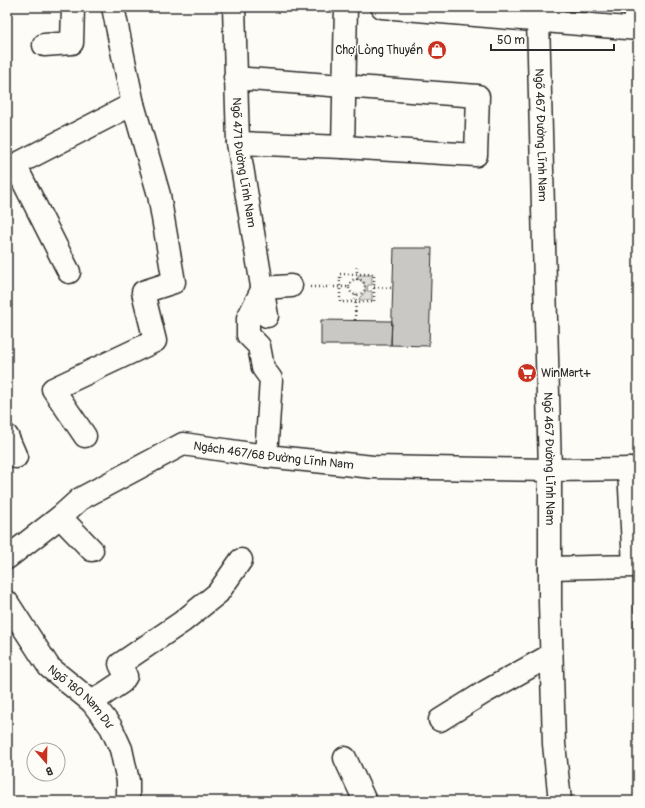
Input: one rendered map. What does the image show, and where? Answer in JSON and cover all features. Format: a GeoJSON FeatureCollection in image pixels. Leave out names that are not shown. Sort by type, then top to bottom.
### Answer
{"type":"FeatureCollection","features":[{"type":"Feature","properties":{"kind":"street"},"geometry":{"type":"LineString","coordinates":[[44,45],[72,43],[73,7]]}},
{"type":"Feature","properties":{"kind":"street"},"geometry":{"type":"LineString","coordinates":[[85,436],[53,389],[155,341],[143,292],[174,282],[159,195],[133,104],[113,7]]}},
{"type":"Feature","properties":{"kind":"street","name":"Ngõ 471 Đường Lĩnh Nam"},"geometry":{"type":"LineString","coordinates":[[234,7],[238,143],[267,316]]}},
{"type":"Feature","properties":{"kind":"street"},"geometry":{"type":"LineString","coordinates":[[343,147],[346,7]]}},
{"type":"Feature","properties":{"kind":"street"},"geometry":{"type":"LineString","coordinates":[[382,7],[485,12],[538,20],[637,29],[636,7]]}},
{"type":"Feature","properties":{"kind":"street","name":"Ngõ 467 Đường Lĩnh Nam"},"geometry":{"type":"LineString","coordinates":[[538,20],[550,470],[551,655],[554,744],[560,801]]}},
{"type":"Feature","properties":{"kind":"street"},"geometry":{"type":"LineString","coordinates":[[235,78],[478,96],[476,156],[343,147],[238,143]]}},
{"type":"Feature","properties":{"kind":"street"},"geometry":{"type":"LineString","coordinates":[[69,272],[11,166],[133,104]]}},
{"type":"Feature","properties":{"kind":"street"},"geometry":{"type":"LineString","coordinates":[[266,456],[271,379],[263,368],[259,346],[248,335],[248,318],[263,288],[291,286]]}},
{"type":"Feature","properties":{"kind":"street"},"geometry":{"type":"LineString","coordinates":[[7,436],[16,457]]}},
{"type":"Feature","properties":{"kind":"street","name":"Ngách 467/68 Đường Lĩnh Nam"},"geometry":{"type":"LineString","coordinates":[[7,558],[60,517],[80,499],[184,444],[266,456],[373,467],[550,470],[633,469]]}},
{"type":"Feature","properties":{"kind":"street"},"geometry":{"type":"LineString","coordinates":[[550,568],[634,566],[633,469]]}},
{"type":"Feature","properties":{"kind":"street"},"geometry":{"type":"LineString","coordinates":[[60,517],[92,550]]}},
{"type":"Feature","properties":{"kind":"street"},"geometry":{"type":"LineString","coordinates":[[92,702],[122,682],[126,676],[120,664],[182,622],[218,593],[241,560]]}},
{"type":"Feature","properties":{"kind":"street","name":"Ngõ 180 Nam Dư"},"geometry":{"type":"LineString","coordinates":[[7,602],[50,667],[92,702],[111,727],[121,749],[128,781],[128,801]]}},
{"type":"Feature","properties":{"kind":"street"},"geometry":{"type":"LineString","coordinates":[[440,720],[485,692],[551,655]]}},
{"type":"Feature","properties":{"kind":"street"},"geometry":{"type":"LineString","coordinates":[[345,758],[365,801]]}},
{"type":"Feature","properties":{"kind":"path"},"geometry":{"type":"LineString","coordinates":[[357,265],[357,280]]}},
{"type":"Feature","properties":{"kind":"path"},"geometry":{"type":"LineString","coordinates":[[340,274],[374,274],[374,302],[340,302],[340,286],[340,274]]}},
{"type":"Feature","properties":{"kind":"path"},"geometry":{"type":"LineString","coordinates":[[349,287],[350,283],[357,280]]}},
{"type":"Feature","properties":{"kind":"path"},"geometry":{"type":"LineString","coordinates":[[356,295],[364,291],[361,281],[357,280]]}},
{"type":"Feature","properties":{"kind":"path"},"geometry":{"type":"LineString","coordinates":[[321,287],[349,287]]}},
{"type":"Feature","properties":{"kind":"path"},"geometry":{"type":"LineString","coordinates":[[349,287],[350,291],[356,295]]}},
{"type":"Feature","properties":{"kind":"path"},"geometry":{"type":"LineString","coordinates":[[374,287],[393,288]]}},
{"type":"Feature","properties":{"kind":"path"},"geometry":{"type":"LineString","coordinates":[[356,295],[356,320]]}},
{"type":"Feature","properties":{"kind":"shaded area"},"geometry":{"type":"Polygon","coordinates":[[[358,275],[372,275],[372,285],[368,285],[367,291],[372,291],[372,300],[359,300],[364,293],[365,285],[358,279],[358,275]]]}},
{"type":"Feature","properties":{"kind":"shaded area"},"geometry":{"type":"Polygon","coordinates":[[[633,571],[638,571],[638,651],[633,650],[633,571]]]}},
{"type":"Feature","properties":{"kind":"building"},"geometry":{"type":"Polygon","coordinates":[[[394,248],[432,248],[429,346],[391,345],[394,248]]]}},
{"type":"Feature","properties":{"kind":"building"},"geometry":{"type":"Polygon","coordinates":[[[321,320],[392,321],[391,345],[321,345],[321,320]]]}},
{"type":"Feature","properties":{"kind":"place","name":"Chợ Lòng Thuyền"},"geometry":{"type":"Point","coordinates":[437,50]}},
{"type":"Feature","properties":{"kind":"place","name":"WinMart+"},"geometry":{"type":"Point","coordinates":[527,373]}}]}
